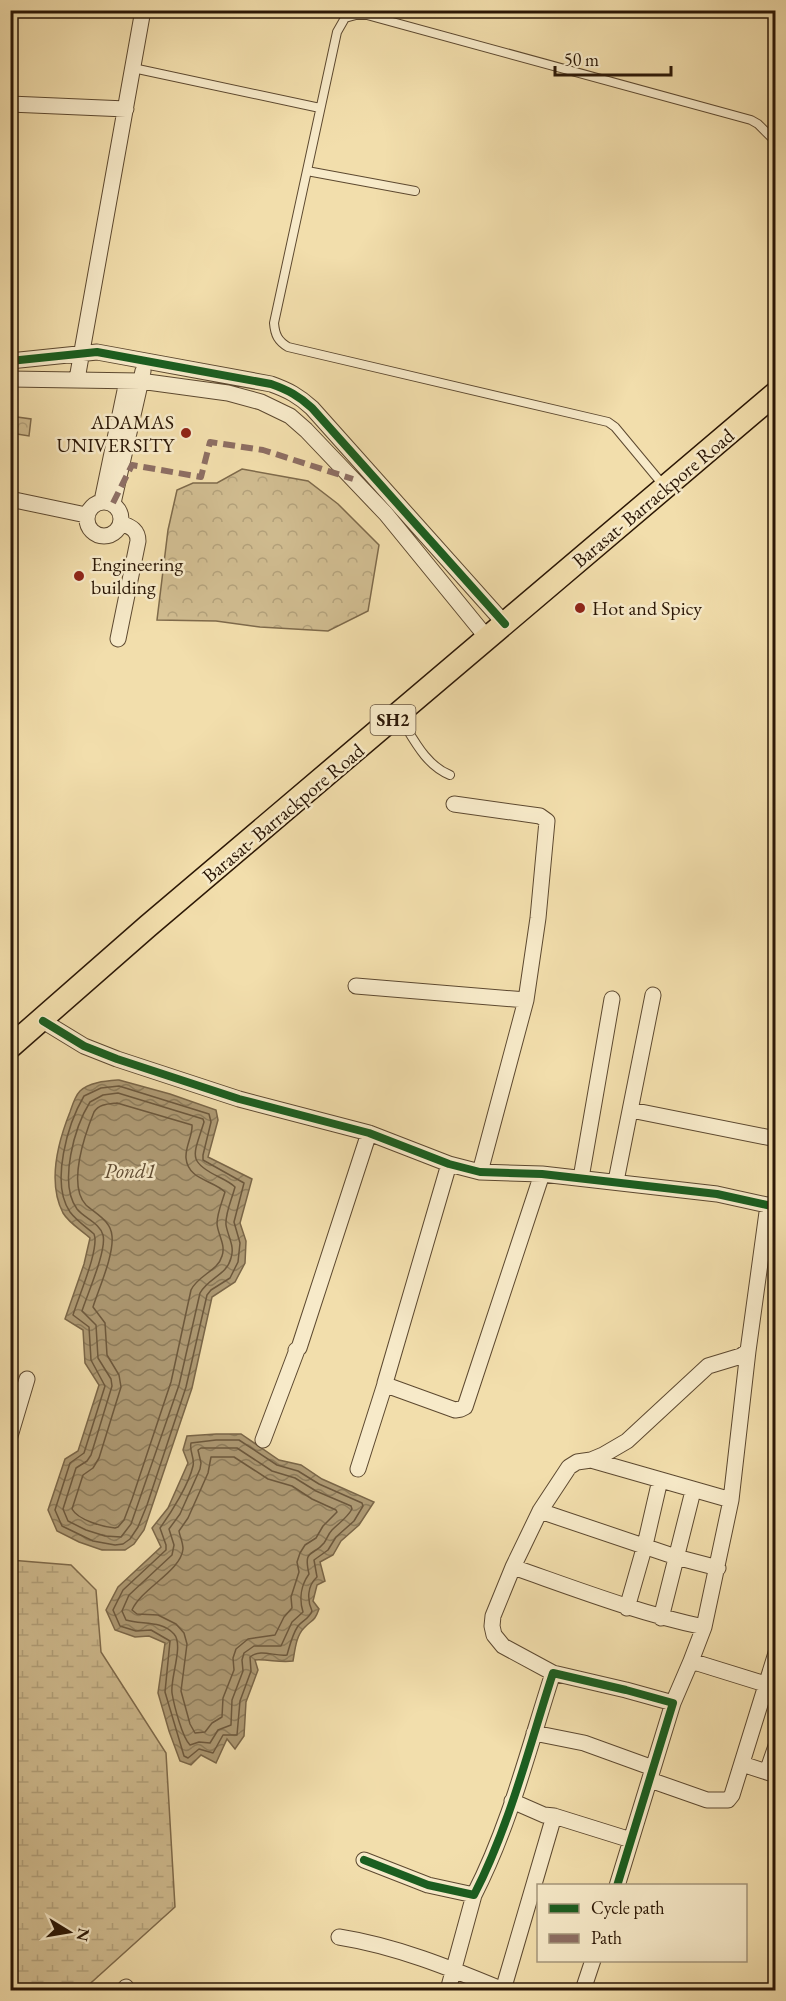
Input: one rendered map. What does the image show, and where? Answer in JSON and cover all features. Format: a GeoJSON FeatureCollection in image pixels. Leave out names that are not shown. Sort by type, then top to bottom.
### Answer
{"type":"FeatureCollection","features":[{"type":"Feature","properties":{"kind":"main road","name":"Barasat- Barrackpore Road"},"geometry":{"type":"LineString","coordinates":[[10,1047],[148,926],[776,393]]}},
{"type":"Feature","properties":{"kind":"street"},"geometry":{"type":"LineString","coordinates":[[77,379],[143,10]]}},
{"type":"Feature","properties":{"kind":"street"},"geometry":{"type":"LineString","coordinates":[[10,104],[126,109]]}},
{"type":"Feature","properties":{"kind":"street"},"geometry":{"type":"LineString","coordinates":[[10,361],[97,352],[271,384],[289,390],[301,397],[497,631]]}},
{"type":"Feature","properties":{"kind":"street"},"geometry":{"type":"LineString","coordinates":[[107,502],[134,381],[146,360]]}},
{"type":"Feature","properties":{"kind":"street"},"geometry":{"type":"LineString","coordinates":[[10,379],[134,381],[228,393],[261,402],[290,416],[306,430],[497,631]]}},
{"type":"Feature","properties":{"kind":"street"},"geometry":{"type":"LineString","coordinates":[[10,499],[86,515]]}},
{"type":"Feature","properties":{"kind":"street"},"geometry":{"type":"LineString","coordinates":[[107,502],[120,512],[121,523],[116,532],[106,537],[95,535],[87,526],[86,515],[92,506],[107,502]]}},
{"type":"Feature","properties":{"kind":"street"},"geometry":{"type":"LineString","coordinates":[[118,639],[138,540],[135,530],[121,523]]}},
{"type":"Feature","properties":{"kind":"street"},"geometry":{"type":"LineString","coordinates":[[454,804],[540,816],[546,821],[538,918],[526,1000],[480,1172]]}},
{"type":"Feature","properties":{"kind":"street"},"geometry":{"type":"LineString","coordinates":[[356,986],[526,1000]]}},
{"type":"Feature","properties":{"kind":"street"},"geometry":{"type":"LineString","coordinates":[[616,1181],[653,995]]}},
{"type":"Feature","properties":{"kind":"street"},"geometry":{"type":"LineString","coordinates":[[581,1178],[612,999]]}},
{"type":"Feature","properties":{"kind":"street"},"geometry":{"type":"LineString","coordinates":[[43,1020],[84,1046],[117,1059],[239,1099],[369,1133],[448,1164],[480,1172],[542,1174],[717,1194],[772,1206],[748,1351],[730,1500],[718,1568],[704,1627],[673,1703],[618,1884]]}},
{"type":"Feature","properties":{"kind":"street"},"geometry":{"type":"LineString","coordinates":[[631,1110],[776,1139]]}},
{"type":"Feature","properties":{"kind":"street"},"geometry":{"type":"LineString","coordinates":[[263,1440],[333,1246],[369,1133]]}},
{"type":"Feature","properties":{"kind":"street"},"geometry":{"type":"LineString","coordinates":[[358,1469],[385,1384],[448,1164]]}},
{"type":"Feature","properties":{"kind":"street"},"geometry":{"type":"LineString","coordinates":[[385,1384],[454,1410],[465,1407],[542,1174]]}},
{"type":"Feature","properties":{"kind":"street"},"geometry":{"type":"LineString","coordinates":[[673,1703],[553,1673],[503,1646],[494,1635],[493,1616],[540,1511],[569,1467],[577,1462],[603,1455],[638,1432],[708,1366],[741,1356],[748,1351]]}},
{"type":"Feature","properties":{"kind":"street"},"geometry":{"type":"LineString","coordinates":[[10,1436],[27,1379]]}},
{"type":"Feature","properties":{"kind":"street"},"geometry":{"type":"LineString","coordinates":[[591,1460],[730,1500]]}},
{"type":"Feature","properties":{"kind":"street"},"geometry":{"type":"LineString","coordinates":[[627,1608],[660,1480]]}},
{"type":"Feature","properties":{"kind":"street"},"geometry":{"type":"LineString","coordinates":[[661,1618],[693,1491]]}},
{"type":"Feature","properties":{"kind":"street"},"geometry":{"type":"LineString","coordinates":[[540,1511],[676,1557],[718,1568]]}},
{"type":"Feature","properties":{"kind":"street"},"geometry":{"type":"LineString","coordinates":[[513,1567],[627,1608],[704,1627]]}},
{"type":"Feature","properties":{"kind":"street"},"geometry":{"type":"LineString","coordinates":[[534,1733],[585,1743],[707,1800],[728,1800],[732,1796],[776,1653]]}},
{"type":"Feature","properties":{"kind":"street"},"geometry":{"type":"LineString","coordinates":[[692,1661],[765,1684]]}},
{"type":"Feature","properties":{"kind":"street"},"geometry":{"type":"LineString","coordinates":[[448,1990],[474,1895],[489,1866],[553,1673]]}},
{"type":"Feature","properties":{"kind":"street"},"geometry":{"type":"LineString","coordinates":[[742,1764],[771,1774],[776,1746]]}},
{"type":"Feature","properties":{"kind":"street"},"geometry":{"type":"LineString","coordinates":[[512,1801],[544,1815],[554,1816],[631,1840]]}},
{"type":"Feature","properties":{"kind":"street"},"geometry":{"type":"LineString","coordinates":[[339,1937],[371,1942],[454,1970],[503,1990],[554,1816]]}},
{"type":"Feature","properties":{"kind":"street"},"geometry":{"type":"LineString","coordinates":[[364,1860],[428,1885],[474,1895]]}},
{"type":"Feature","properties":{"kind":"street"},"geometry":{"type":"LineString","coordinates":[[583,1990],[592,1962]]}},
{"type":"Feature","properties":{"kind":"lane"},"geometry":{"type":"LineString","coordinates":[[665,487],[615,427],[608,422],[288,347],[280,342],[274,333],[274,323],[337,32],[345,18],[367,15],[751,120],[776,142]]}},
{"type":"Feature","properties":{"kind":"lane"},"geometry":{"type":"LineString","coordinates":[[133,68],[320,108]]}},
{"type":"Feature","properties":{"kind":"lane"},"geometry":{"type":"LineString","coordinates":[[307,171],[415,191]]}},
{"type":"Feature","properties":{"kind":"lane"},"geometry":{"type":"LineString","coordinates":[[399,715],[429,763],[439,771],[450,775]]}},
{"type":"Feature","properties":{"kind":"green space"},"geometry":{"type":"Polygon","coordinates":[[[10,416],[31,419],[29,436],[11,433],[10,416]]]}},
{"type":"Feature","properties":{"kind":"green space"},"geometry":{"type":"Polygon","coordinates":[[[242,469],[308,481],[338,504],[379,545],[368,611],[328,631],[260,627],[216,621],[157,620],[168,530],[177,490],[193,483],[217,483],[242,469]]]}},
{"type":"Feature","properties":{"kind":"green space"},"geometry":{"type":"Polygon","coordinates":[[[10,1560],[71,1565],[96,1590],[101,1652],[166,1753],[175,1907],[83,1990],[41,1990],[11,1984],[10,1560]]]}},
{"type":"Feature","properties":{"kind":"water","name":"Pond1"},"geometry":{"type":"Polygon","coordinates":[[[119,1080],[216,1110],[218,1120],[208,1157],[252,1179],[240,1223],[246,1241],[245,1263],[235,1282],[212,1297],[192,1388],[144,1530],[134,1544],[125,1550],[102,1550],[57,1531],[48,1510],[65,1459],[78,1451],[99,1385],[85,1363],[83,1330],[65,1319],[84,1264],[90,1238],[63,1213],[58,1201],[55,1175],[58,1149],[78,1093],[93,1084],[119,1080]]]}},
{"type":"Feature","properties":{"kind":"water"},"geometry":{"type":"Polygon","coordinates":[[[241,1434],[279,1460],[301,1465],[322,1479],[374,1502],[359,1525],[341,1541],[333,1555],[320,1562],[325,1581],[317,1585],[313,1601],[319,1609],[314,1619],[299,1635],[293,1661],[255,1660],[258,1670],[246,1702],[244,1736],[235,1749],[227,1739],[216,1763],[201,1755],[191,1765],[180,1761],[158,1693],[165,1643],[149,1636],[135,1637],[115,1630],[106,1610],[118,1587],[161,1547],[152,1528],[168,1508],[188,1463],[183,1450],[187,1436],[241,1434]]]}},
{"type":"Feature","properties":{"kind":"marked path"},"geometry":{"type":"LineString","coordinates":[[113,503],[132,465],[201,477],[210,442],[263,450],[353,479]]}},
{"type":"Feature","properties":{"kind":"cycle path"},"geometry":{"type":"LineString","coordinates":[[10,361],[97,352],[271,384],[288,391],[312,408],[505,624]]}},
{"type":"Feature","properties":{"kind":"cycle path"},"geometry":{"type":"LineString","coordinates":[[43,1021],[84,1046],[117,1059],[239,1099],[369,1133],[449,1164],[480,1172],[542,1174],[717,1194],[776,1207]]}},
{"type":"Feature","properties":{"kind":"cycle path"},"geometry":{"type":"LineString","coordinates":[[364,1860],[428,1885],[474,1895],[508,1814],[553,1673],[673,1703],[618,1884]]}},
{"type":"Feature","properties":{"kind":"place","name":"ADAMAS UNIVERSITY"},"geometry":{"type":"Point","coordinates":[186,433]}},
{"type":"Feature","properties":{"kind":"place","name":"Engineering building"},"geometry":{"type":"Point","coordinates":[79,576]}},
{"type":"Feature","properties":{"kind":"place","name":"Hot and Spicy"},"geometry":{"type":"Point","coordinates":[580,608]}}]}
